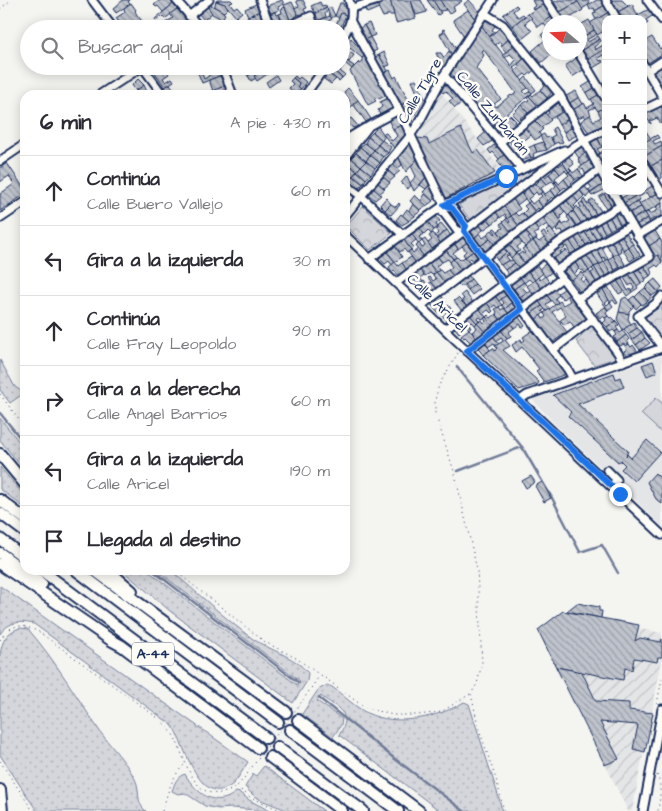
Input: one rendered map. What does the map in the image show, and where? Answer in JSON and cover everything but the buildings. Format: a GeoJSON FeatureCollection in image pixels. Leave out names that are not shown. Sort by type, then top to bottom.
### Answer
{"type":"FeatureCollection","features":[{"type":"Feature","properties":{"kind":"highway"},"geometry":{"type":"LineString","coordinates":[[0,454],[20,478]]}},
{"type":"Feature","properties":{"kind":"highway"},"geometry":{"type":"LineString","coordinates":[[0,500],[20,514]]}},
{"type":"Feature","properties":{"kind":"highway"},"geometry":{"type":"LineString","coordinates":[[0,513],[20,528]]}},
{"type":"Feature","properties":{"kind":"highway"},"geometry":{"type":"LineString","coordinates":[[0,539],[20,554]]}},
{"type":"Feature","properties":{"kind":"highway"},"geometry":{"type":"LineString","coordinates":[[0,553],[20,568]]}},
{"type":"Feature","properties":{"kind":"highway"},"geometry":{"type":"LineString","coordinates":[[0,564],[122,646]]}},
{"type":"Feature","properties":{"kind":"highway"},"geometry":{"type":"LineString","coordinates":[[30,575],[258,748]]}},
{"type":"Feature","properties":{"kind":"highway","name":"A-44"},"geometry":{"type":"LineString","coordinates":[[48,575],[266,738]]}},
{"type":"Feature","properties":{"kind":"highway","name":"A-44"},"geometry":{"type":"LineString","coordinates":[[83,575],[278,722]]}},
{"type":"Feature","properties":{"kind":"highway"},"geometry":{"type":"LineString","coordinates":[[101,575],[199,646]]}},
{"type":"Feature","properties":{"kind":"highway"},"geometry":{"type":"LineString","coordinates":[[114,575],[199,646],[286,712]]}},
{"type":"Feature","properties":{"kind":"highway"},"geometry":{"type":"LineString","coordinates":[[298,720],[419,811]]}},
{"type":"Feature","properties":{"kind":"highway"},"geometry":{"type":"LineString","coordinates":[[290,730],[398,811]]}},
{"type":"Feature","properties":{"kind":"highway"},"geometry":{"type":"LineString","coordinates":[[278,747],[363,811]]}},
{"type":"Feature","properties":{"kind":"highway"},"geometry":{"type":"LineString","coordinates":[[270,757],[342,811]]}},
{"type":"Feature","properties":{"kind":"highway"},"geometry":{"type":"LineString","coordinates":[[0,790],[2,811]]}},
{"type":"Feature","properties":{"kind":"street"},"geometry":{"type":"LineString","coordinates":[[92,0],[107,20]]}},
{"type":"Feature","properties":{"kind":"street"},"geometry":{"type":"LineString","coordinates":[[176,0],[193,20]]}},
{"type":"Feature","properties":{"kind":"street"},"geometry":{"type":"LineString","coordinates":[[189,16],[209,0]]}},
{"type":"Feature","properties":{"kind":"street"},"geometry":{"type":"LineString","coordinates":[[260,0],[268,20]]}},
{"type":"Feature","properties":{"kind":"street"},"geometry":{"type":"LineString","coordinates":[[349,0],[352,8],[351,22],[399,110],[444,205],[452,208],[466,226],[464,231]]}},
{"type":"Feature","properties":{"kind":"street"},"geometry":{"type":"LineString","coordinates":[[352,8],[380,0]]}},
{"type":"Feature","properties":{"kind":"street","name":"Calle Tigre"},"geometry":{"type":"LineString","coordinates":[[350,210],[410,136],[444,75],[493,0]]}},
{"type":"Feature","properties":{"kind":"street"},"geometry":{"type":"LineString","coordinates":[[546,0],[556,15]]}},
{"type":"Feature","properties":{"kind":"street"},"geometry":{"type":"LineString","coordinates":[[606,0],[615,15]]}},
{"type":"Feature","properties":{"kind":"street"},"geometry":{"type":"LineString","coordinates":[[647,0],[662,20]]}},
{"type":"Feature","properties":{"kind":"street"},"geometry":{"type":"LineString","coordinates":[[484,13],[503,25],[560,95],[602,175]]}},
{"type":"Feature","properties":{"kind":"street"},"geometry":{"type":"LineString","coordinates":[[302,20],[311,16],[312,20]]}},
{"type":"Feature","properties":{"kind":"street"},"geometry":{"type":"LineString","coordinates":[[583,60],[602,92]]}},
{"type":"Feature","properties":{"kind":"street"},"geometry":{"type":"LineString","coordinates":[[647,67],[662,61]]}},
{"type":"Feature","properties":{"kind":"street"},"geometry":{"type":"LineString","coordinates":[[647,71],[662,96]]}},
{"type":"Feature","properties":{"kind":"street"},"geometry":{"type":"LineString","coordinates":[[108,90],[131,75]]}},
{"type":"Feature","properties":{"kind":"street"},"geometry":{"type":"LineString","coordinates":[[149,75],[159,90]]}},
{"type":"Feature","properties":{"kind":"street"},"geometry":{"type":"LineString","coordinates":[[225,75],[231,90]]}},
{"type":"Feature","properties":{"kind":"street"},"geometry":{"type":"LineString","coordinates":[[309,90],[319,75]]}},
{"type":"Feature","properties":{"kind":"street","name":"Calle Zurbarán"},"geometry":{"type":"LineString","coordinates":[[444,75],[522,169]]}},
{"type":"Feature","properties":{"kind":"street"},"geometry":{"type":"LineString","coordinates":[[500,142],[560,95]]}},
{"type":"Feature","properties":{"kind":"street"},"geometry":{"type":"LineString","coordinates":[[647,108],[662,101]]}},
{"type":"Feature","properties":{"kind":"street"},"geometry":{"type":"LineString","coordinates":[[350,139],[399,110]]}},
{"type":"Feature","properties":{"kind":"street"},"geometry":{"type":"LineString","coordinates":[[350,151],[369,126]]}},
{"type":"Feature","properties":{"kind":"street"},"geometry":{"type":"LineString","coordinates":[[396,283],[576,145],[602,131]]}},
{"type":"Feature","properties":{"kind":"street"},"geometry":{"type":"LineString","coordinates":[[369,259],[444,205],[576,145]]}},
{"type":"Feature","properties":{"kind":"street"},"geometry":{"type":"LineString","coordinates":[[0,161],[20,147]]}},
{"type":"Feature","properties":{"kind":"street"},"geometry":{"type":"LineString","coordinates":[[421,306],[599,170]]}},
{"type":"Feature","properties":{"kind":"street"},"geometry":{"type":"LineString","coordinates":[[647,171],[662,194]]}},
{"type":"Feature","properties":{"kind":"street"},"geometry":{"type":"LineString","coordinates":[[350,188],[403,235]]}},
{"type":"Feature","properties":{"kind":"street"},"geometry":{"type":"LineString","coordinates":[[578,298],[650,257],[614,195]]}},
{"type":"Feature","properties":{"kind":"street"},"geometry":{"type":"LineString","coordinates":[[1,218],[20,205]]}},
{"type":"Feature","properties":{"kind":"street"},"geometry":{"type":"LineString","coordinates":[[445,329],[562,240],[620,206]]}},
{"type":"Feature","properties":{"kind":"street"},"geometry":{"type":"LineString","coordinates":[[637,236],[662,220]]}},
{"type":"Feature","properties":{"kind":"street"},"geometry":{"type":"LineString","coordinates":[[557,270],[631,225]]}},
{"type":"Feature","properties":{"kind":"street"},"geometry":{"type":"LineString","coordinates":[[464,231],[573,379]]}},
{"type":"Feature","properties":{"kind":"street","name":"Calle Aricel"},"geometry":{"type":"LineString","coordinates":[[350,241],[662,535]]}},
{"type":"Feature","properties":{"kind":"street"},"geometry":{"type":"LineString","coordinates":[[544,254],[623,362]]}},
{"type":"Feature","properties":{"kind":"street"},"geometry":{"type":"LineString","coordinates":[[465,348],[522,309],[562,278]]}},
{"type":"Feature","properties":{"kind":"street"},"geometry":{"type":"LineString","coordinates":[[520,400],[527,395],[662,348],[638,316],[655,304],[662,296]]}},
{"type":"Feature","properties":{"kind":"street"},"geometry":{"type":"LineString","coordinates":[[553,350],[593,319]]}},
{"type":"Feature","properties":{"kind":"street"},"geometry":{"type":"LineString","coordinates":[[607,470],[617,480],[611,486]]}},
{"type":"Feature","properties":{"kind":"street"},"geometry":{"type":"LineString","coordinates":[[642,809],[662,709]]}},
{"type":"Feature","properties":{"kind":"path"},"geometry":{"type":"LineString","coordinates":[[0,10],[11,0]]}},
{"type":"Feature","properties":{"kind":"path"},"geometry":{"type":"LineString","coordinates":[[180,575],[264,642],[296,658],[364,707],[393,715],[418,716],[441,712],[471,694],[477,684],[482,663],[477,570],[455,474],[435,413],[435,400],[439,385],[465,348]]}},
{"type":"Feature","properties":{"kind":"path"},"geometry":{"type":"LineString","coordinates":[[0,394],[20,421]]}},
{"type":"Feature","properties":{"kind":"path"},"geometry":{"type":"LineString","coordinates":[[0,640],[8,629],[18,625],[29,627],[39,632],[158,718],[169,728],[175,737],[194,780],[204,790],[215,794],[226,792],[236,786],[303,700],[320,675]]}},
{"type":"Feature","properties":{"kind":"path"},"geometry":{"type":"LineString","coordinates":[[471,694],[479,729],[499,787],[504,811]]}},
{"type":"Feature","properties":{"kind":"path"},"geometry":{"type":"LineString","coordinates":[[0,761],[33,811]]}},
{"type":"Feature","properties":{"kind":"path"},"geometry":{"type":"LineString","coordinates":[[162,811],[171,782],[186,763]]}},
{"type":"Feature","properties":{"kind":"path"},"geometry":{"type":"LineString","coordinates":[[649,772],[655,773],[661,779],[662,789],[658,811]]}},
{"type":"Feature","properties":{"kind":"path"},"geometry":{"type":"LineString","coordinates":[[236,786],[250,797],[282,811]]}},
{"type":"Feature","properties":{"kind":"shaded area"},"geometry":{"type":"Polygon","coordinates":[[[440,91],[504,173],[444,200],[414,136],[425,121],[440,91]]]}},
{"type":"Feature","properties":{"kind":"shaded area"},"geometry":{"type":"Polygon","coordinates":[[[662,356],[662,526],[554,423],[531,398],[662,356]]]}},
{"type":"Feature","properties":{"kind":"shaded area"},"geometry":{"type":"Polygon","coordinates":[[[566,614],[662,633],[662,660],[632,811],[628,811],[570,692],[566,614]]]}},
{"type":"Feature","properties":{"kind":"green space"},"geometry":{"type":"Polygon","coordinates":[[[550,162],[472,222],[459,205],[481,191],[550,162]]]}},
{"type":"Feature","properties":{"kind":"green space"},"geometry":{"type":"Polygon","coordinates":[[[363,206],[392,233],[370,250],[350,230],[350,221],[363,206]]]}},
{"type":"Feature","properties":{"kind":"green space"},"geometry":{"type":"Polygon","coordinates":[[[662,302],[661,338],[657,336],[644,319],[662,302]]]}},
{"type":"Feature","properties":{"kind":"green space"},"geometry":{"type":"Polygon","coordinates":[[[592,325],[616,358],[594,365],[576,341],[592,325]]]}},
{"type":"Feature","properties":{"kind":"green space"},"geometry":{"type":"Polygon","coordinates":[[[0,360],[15,387],[20,390],[20,396],[10,403],[0,390],[0,360]]]}},
{"type":"Feature","properties":{"kind":"green space"},"geometry":{"type":"Polygon","coordinates":[[[656,398],[662,403],[662,433],[641,414],[656,398]]]}},
{"type":"Feature","properties":{"kind":"green space"},"geometry":{"type":"Polygon","coordinates":[[[0,418],[20,443],[20,465],[0,440],[0,418]]]}},
{"type":"Feature","properties":{"kind":"green space"},"geometry":{"type":"Polygon","coordinates":[[[0,467],[20,490],[20,504],[0,489],[0,467]]]}},
{"type":"Feature","properties":{"kind":"green space"},"geometry":{"type":"Polygon","coordinates":[[[128,575],[154,575],[297,685],[300,681],[162,575],[176,575],[253,639],[290,658],[303,667],[308,673],[307,681],[293,703],[170,611],[128,575]]]}},
{"type":"Feature","properties":{"kind":"green space"},"geometry":{"type":"Polygon","coordinates":[[[0,586],[248,762],[235,782],[221,790],[211,789],[202,782],[188,759],[172,725],[34,624],[24,622],[11,624],[0,634],[0,586]]]}},
{"type":"Feature","properties":{"kind":"green space"},"geometry":{"type":"Polygon","coordinates":[[[20,628],[28,629],[38,641],[101,733],[128,767],[137,783],[140,804],[146,811],[37,811],[0,755],[0,655],[2,645],[8,635],[20,628]]]}},
{"type":"Feature","properties":{"kind":"green space"},"geometry":{"type":"Polygon","coordinates":[[[327,685],[367,713],[391,719],[417,719],[454,708],[464,702],[469,704],[502,811],[440,811],[339,735],[345,721],[344,716],[338,708],[321,696],[317,701],[342,719],[341,725],[333,737],[302,714],[318,690],[327,685]]]}},
{"type":"Feature","properties":{"kind":"green space"},"geometry":{"type":"Polygon","coordinates":[[[264,766],[324,811],[289,811],[261,800],[252,794],[245,787],[253,774],[256,776],[264,766]]]}},
{"type":"Feature","properties":{"kind":"green space"},"geometry":{"type":"Polygon","coordinates":[[[185,774],[194,787],[207,796],[221,799],[236,792],[270,811],[219,809],[205,806],[185,793],[178,794],[172,791],[178,779],[185,774]]]}},
{"type":"Feature","properties":{"kind":"waterway"},"geometry":{"type":"LineString","coordinates":[[457,367],[522,447],[552,498],[580,552],[602,545],[618,573]]}},
{"type":"Feature","properties":{"kind":"waterway"},"geometry":{"type":"LineString","coordinates":[[0,413],[20,438]]}},
{"type":"Feature","properties":{"kind":"waterway"},"geometry":{"type":"LineString","coordinates":[[458,471],[522,447]]}},
{"type":"Feature","properties":{"kind":"waterway"},"geometry":{"type":"LineString","coordinates":[[159,575],[299,683]]}},
{"type":"Feature","properties":{"kind":"waterway"},"geometry":{"type":"LineString","coordinates":[[319,698],[464,811]]}},
{"type":"Feature","properties":{"kind":"route"},"geometry":{"type":"LineString","coordinates":[[506,176],[444,205],[452,208],[466,226],[464,231],[522,309],[467,351],[620,494]]}}]}
